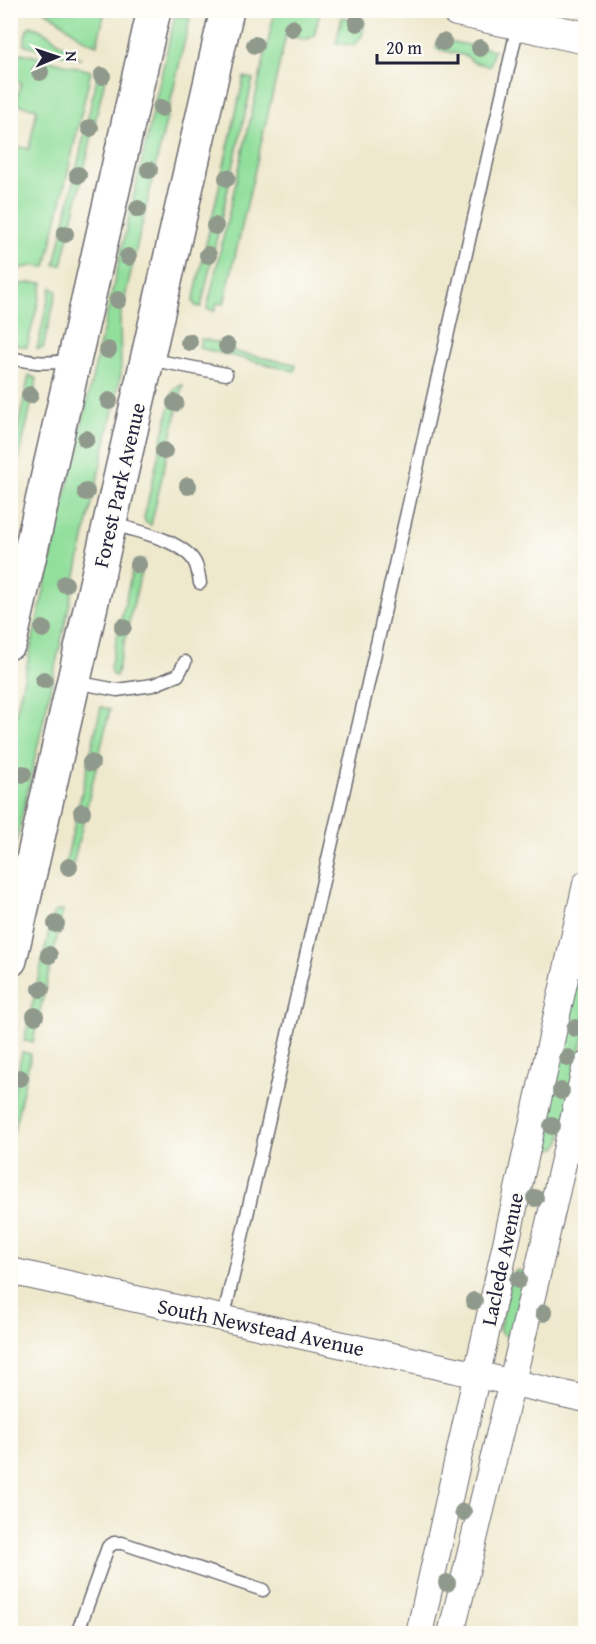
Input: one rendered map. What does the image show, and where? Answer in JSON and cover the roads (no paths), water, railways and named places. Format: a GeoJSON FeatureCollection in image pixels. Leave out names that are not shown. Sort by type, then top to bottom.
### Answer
{"type":"FeatureCollection","features":[{"type":"Feature","properties":{"kind":"main road"},"geometry":{"type":"LineString","coordinates":[[11,640],[154,10]]}},
{"type":"Feature","properties":{"kind":"main road","name":"Forest Park Avenue"},"geometry":{"type":"LineString","coordinates":[[10,960],[227,10]]}},
{"type":"Feature","properties":{"kind":"street"},"geometry":{"type":"LineString","coordinates":[[457,10],[520,17],[585,38]]}},
{"type":"Feature","properties":{"kind":"street","name":"Laclede Avenue"},"geometry":{"type":"LineString","coordinates":[[419,1634],[585,884]]}},
{"type":"Feature","properties":{"kind":"street","name":"Laclede Avenue"},"geometry":{"type":"LineString","coordinates":[[451,1634],[585,1065]]}},
{"type":"Feature","properties":{"kind":"street","name":"South Newstead Avenue"},"geometry":{"type":"LineString","coordinates":[[10,1271],[585,1399]]}},
{"type":"Feature","properties":{"kind":"lane"},"geometry":{"type":"LineString","coordinates":[[223,1320],[520,17]]}},
{"type":"Feature","properties":{"kind":"lane"},"geometry":{"type":"LineString","coordinates":[[10,358],[47,364],[64,362],[76,357]]}},
{"type":"Feature","properties":{"kind":"lane"},"geometry":{"type":"LineString","coordinates":[[147,359],[226,374]]}},
{"type":"Feature","properties":{"kind":"lane"},"geometry":{"type":"LineString","coordinates":[[110,524],[153,534],[185,550],[196,563],[200,583]]}},
{"type":"Feature","properties":{"kind":"lane"},"geometry":{"type":"LineString","coordinates":[[74,682],[117,690],[153,685],[177,675],[185,662]]}},
{"type":"Feature","properties":{"kind":"lane"},"geometry":{"type":"LineString","coordinates":[[77,1634],[108,1547],[114,1544],[122,1543],[263,1590]]}}]}
